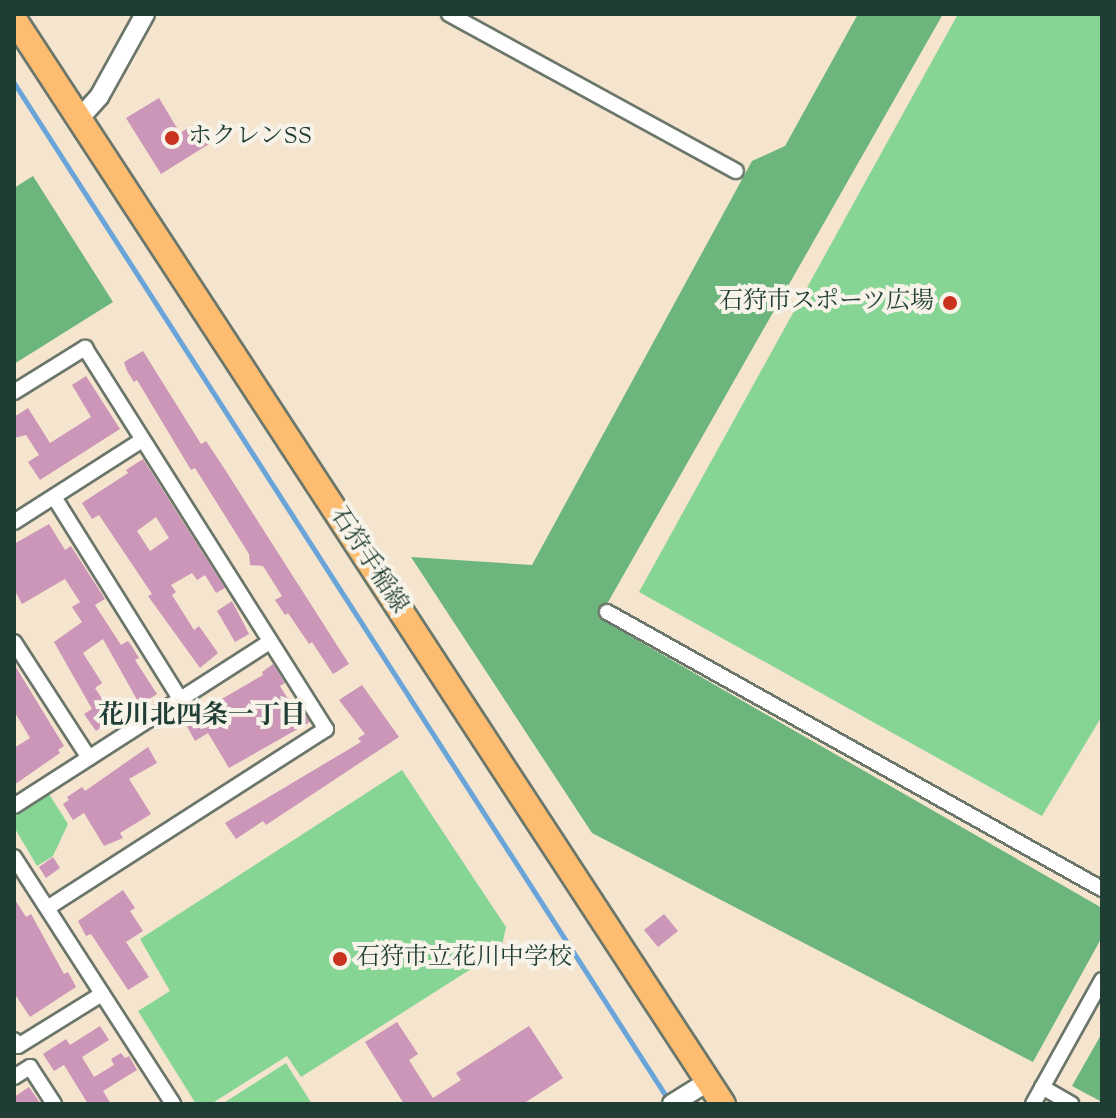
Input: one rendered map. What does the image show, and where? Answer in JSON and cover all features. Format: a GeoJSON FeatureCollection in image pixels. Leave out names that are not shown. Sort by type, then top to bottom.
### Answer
{"type":"FeatureCollection","features":[{"type":"Feature","properties":{"kind":"main road","name":"石狩手稲線"},"geometry":{"type":"LineString","coordinates":[[14,19],[723,1104]]}},
{"type":"Feature","properties":{"kind":"street"},"geometry":{"type":"LineString","coordinates":[[79,119],[99,97],[145,14]]}},
{"type":"Feature","properties":{"kind":"street"},"geometry":{"type":"LineString","coordinates":[[449,14],[736,171]]}},
{"type":"Feature","properties":{"kind":"street"},"geometry":{"type":"LineString","coordinates":[[14,392],[85,348],[326,729],[47,908]]}},
{"type":"Feature","properties":{"kind":"street"},"geometry":{"type":"LineString","coordinates":[[14,522],[142,440]]}},
{"type":"Feature","properties":{"kind":"street"},"geometry":{"type":"LineString","coordinates":[[54,497],[180,699]]}},
{"type":"Feature","properties":{"kind":"street"},"geometry":{"type":"LineString","coordinates":[[607,612],[1102,889]]}},
{"type":"Feature","properties":{"kind":"street"},"geometry":{"type":"LineString","coordinates":[[14,642],[89,758]]}},
{"type":"Feature","properties":{"kind":"street"},"geometry":{"type":"LineString","coordinates":[[14,806],[269,642]]}},
{"type":"Feature","properties":{"kind":"street"},"geometry":{"type":"LineString","coordinates":[[14,857],[173,1104]]}},
{"type":"Feature","properties":{"kind":"street"},"geometry":{"type":"LineString","coordinates":[[1033,1104],[1102,980]]}},
{"type":"Feature","properties":{"kind":"street"},"geometry":{"type":"LineString","coordinates":[[14,1040],[18,1046],[102,994]]}},
{"type":"Feature","properties":{"kind":"street"},"geometry":{"type":"LineString","coordinates":[[14,1077],[30,1067],[54,1104]]}},
{"type":"Feature","properties":{"kind":"street"},"geometry":{"type":"LineString","coordinates":[[677,1101],[709,1081]]}},
{"type":"Feature","properties":{"kind":"street"},"geometry":{"type":"LineString","coordinates":[[1042,1087],[1072,1104]]}},
{"type":"Feature","properties":{"kind":"green space"},"geometry":{"type":"Polygon","coordinates":[[[858,14],[943,14],[599,618],[1102,908],[1102,937],[1033,1062],[592,833],[411,557],[532,565],[752,161],[785,146],[858,14]]]}},
{"type":"Feature","properties":{"kind":"green space","name":"石狩市スポーツ広場"},"geometry":{"type":"Polygon","coordinates":[[[958,14],[1102,14],[1102,716],[1042,816],[639,592],[958,14]]]}},
{"type":"Feature","properties":{"kind":"green space"},"geometry":{"type":"Polygon","coordinates":[[[33,176],[113,302],[14,364],[14,188],[33,176]]]}},
{"type":"Feature","properties":{"kind":"green space","name":"石狩市立花川中学校"},"geometry":{"type":"Polygon","coordinates":[[[402,770],[506,927],[501,950],[301,1077],[287,1056],[211,1104],[196,1104],[138,1011],[170,991],[140,939],[402,770]]]}},
{"type":"Feature","properties":{"kind":"green space"},"geometry":{"type":"Polygon","coordinates":[[[49,794],[68,824],[53,856],[37,866],[14,827],[14,817],[49,794]]]}},
{"type":"Feature","properties":{"kind":"green space"},"geometry":{"type":"Polygon","coordinates":[[[1102,1033],[1102,1102],[1072,1086],[1102,1033]]]}},
{"type":"Feature","properties":{"kind":"green space"},"geometry":{"type":"Polygon","coordinates":[[[286,1063],[312,1104],[222,1104],[286,1063]]]}},
{"type":"Feature","properties":{"kind":"building","name":"ホクレンSS"},"geometry":{"type":"Polygon","coordinates":[[[159,98],[180,133],[196,123],[209,144],[161,174],[126,118],[159,98]]]}},
{"type":"Feature","properties":{"kind":"building"},"geometry":{"type":"Polygon","coordinates":[[[143,351],[201,444],[206,441],[222,465],[349,664],[333,674],[312,642],[309,644],[275,600],[282,596],[263,566],[250,565],[249,554],[195,468],[191,470],[137,380],[134,382],[127,371],[124,362],[143,351]]]}},
{"type":"Feature","properties":{"kind":"building"},"geometry":{"type":"Polygon","coordinates":[[[86,376],[120,429],[40,480],[28,462],[39,455],[26,435],[14,438],[14,417],[28,408],[50,443],[91,417],[72,385],[86,376]]]}},
{"type":"Feature","properties":{"kind":"building"},"geometry":{"type":"Polygon","coordinates":[[[143,459],[225,588],[216,593],[205,575],[197,580],[192,573],[171,585],[176,592],[172,595],[194,630],[199,626],[218,653],[200,668],[148,596],[152,594],[99,515],[92,519],[82,503],[128,473],[126,470],[143,459]],[[156,517],[137,531],[150,551],[169,538],[156,517]]]}},
{"type":"Feature","properties":{"kind":"building"},"geometry":{"type":"Polygon","coordinates":[[[49,524],[65,550],[71,546],[105,599],[95,605],[121,645],[128,641],[131,645],[139,658],[135,660],[157,694],[140,705],[103,639],[83,653],[102,683],[95,688],[115,718],[96,731],[84,714],[92,709],[54,642],[82,622],[72,607],[80,602],[65,579],[22,604],[14,589],[14,544],[49,524]]]}},
{"type":"Feature","properties":{"kind":"building"},"geometry":{"type":"Polygon","coordinates":[[[232,601],[249,634],[235,642],[217,611],[232,601]]]}},
{"type":"Feature","properties":{"kind":"building"},"geometry":{"type":"Polygon","coordinates":[[[14,664],[64,746],[58,750],[60,753],[14,785],[14,748],[30,738],[14,711],[14,664]]]}},
{"type":"Feature","properties":{"kind":"building"},"geometry":{"type":"Polygon","coordinates":[[[273,664],[285,683],[280,686],[294,709],[299,706],[310,722],[229,768],[208,733],[195,741],[184,721],[263,675],[262,672],[273,664]]]}},
{"type":"Feature","properties":{"kind":"building"},"geometry":{"type":"Polygon","coordinates":[[[362,685],[399,737],[266,825],[263,821],[236,839],[225,823],[361,742],[358,738],[365,734],[339,700],[362,685]]]}},
{"type":"Feature","properties":{"kind":"building"},"geometry":{"type":"Polygon","coordinates":[[[148,747],[157,763],[129,779],[151,814],[120,833],[123,838],[104,846],[84,813],[73,820],[63,804],[69,800],[67,797],[82,787],[85,791],[148,747]]]}},
{"type":"Feature","properties":{"kind":"building"},"geometry":{"type":"Polygon","coordinates":[[[53,857],[60,868],[46,878],[39,867],[53,857]]]}},
{"type":"Feature","properties":{"kind":"building"},"geometry":{"type":"Polygon","coordinates":[[[123,890],[135,908],[130,911],[143,931],[126,942],[149,977],[128,990],[91,934],[86,936],[78,921],[123,890]]]}},
{"type":"Feature","properties":{"kind":"building"},"geometry":{"type":"Polygon","coordinates":[[[14,898],[26,917],[31,914],[64,974],[68,972],[76,987],[30,1017],[14,993],[14,898]]]}},
{"type":"Feature","properties":{"kind":"building"},"geometry":{"type":"Polygon","coordinates":[[[664,914],[678,931],[658,947],[644,930],[664,914]]]}},
{"type":"Feature","properties":{"kind":"building"},"geometry":{"type":"Polygon","coordinates":[[[397,1022],[418,1054],[409,1060],[433,1098],[461,1080],[456,1073],[529,1026],[563,1078],[523,1104],[404,1104],[365,1042],[397,1022]]]}},
{"type":"Feature","properties":{"kind":"building"},"geometry":{"type":"Polygon","coordinates":[[[100,1026],[109,1040],[82,1057],[94,1077],[114,1065],[111,1059],[121,1053],[125,1058],[129,1056],[137,1070],[103,1091],[111,1104],[88,1104],[64,1065],[54,1071],[43,1054],[66,1039],[70,1045],[100,1026]]]}},
{"type":"Feature","properties":{"kind":"building"},"geometry":{"type":"Polygon","coordinates":[[[29,1087],[41,1104],[14,1104],[14,1097],[29,1087]]]}},
{"type":"Feature","properties":{"kind":"waterway"},"geometry":{"type":"LineString","coordinates":[[14,83],[669,1101]]}},
{"type":"Feature","properties":{"kind":"place","name":"ホクレンSS"},"geometry":{"type":"Point","coordinates":[172,138]}},
{"type":"Feature","properties":{"kind":"place","name":"石狩市スポーツ広場"},"geometry":{"type":"Point","coordinates":[950,303]}},
{"type":"Feature","properties":{"kind":"place","name":"石狩市立花川中学校"},"geometry":{"type":"Point","coordinates":[340,959]}},
{"type":"Feature","properties":{"kind":"district","name":"花川北四条一丁目"},"geometry":{"type":"Point","coordinates":[202,717]}}]}
